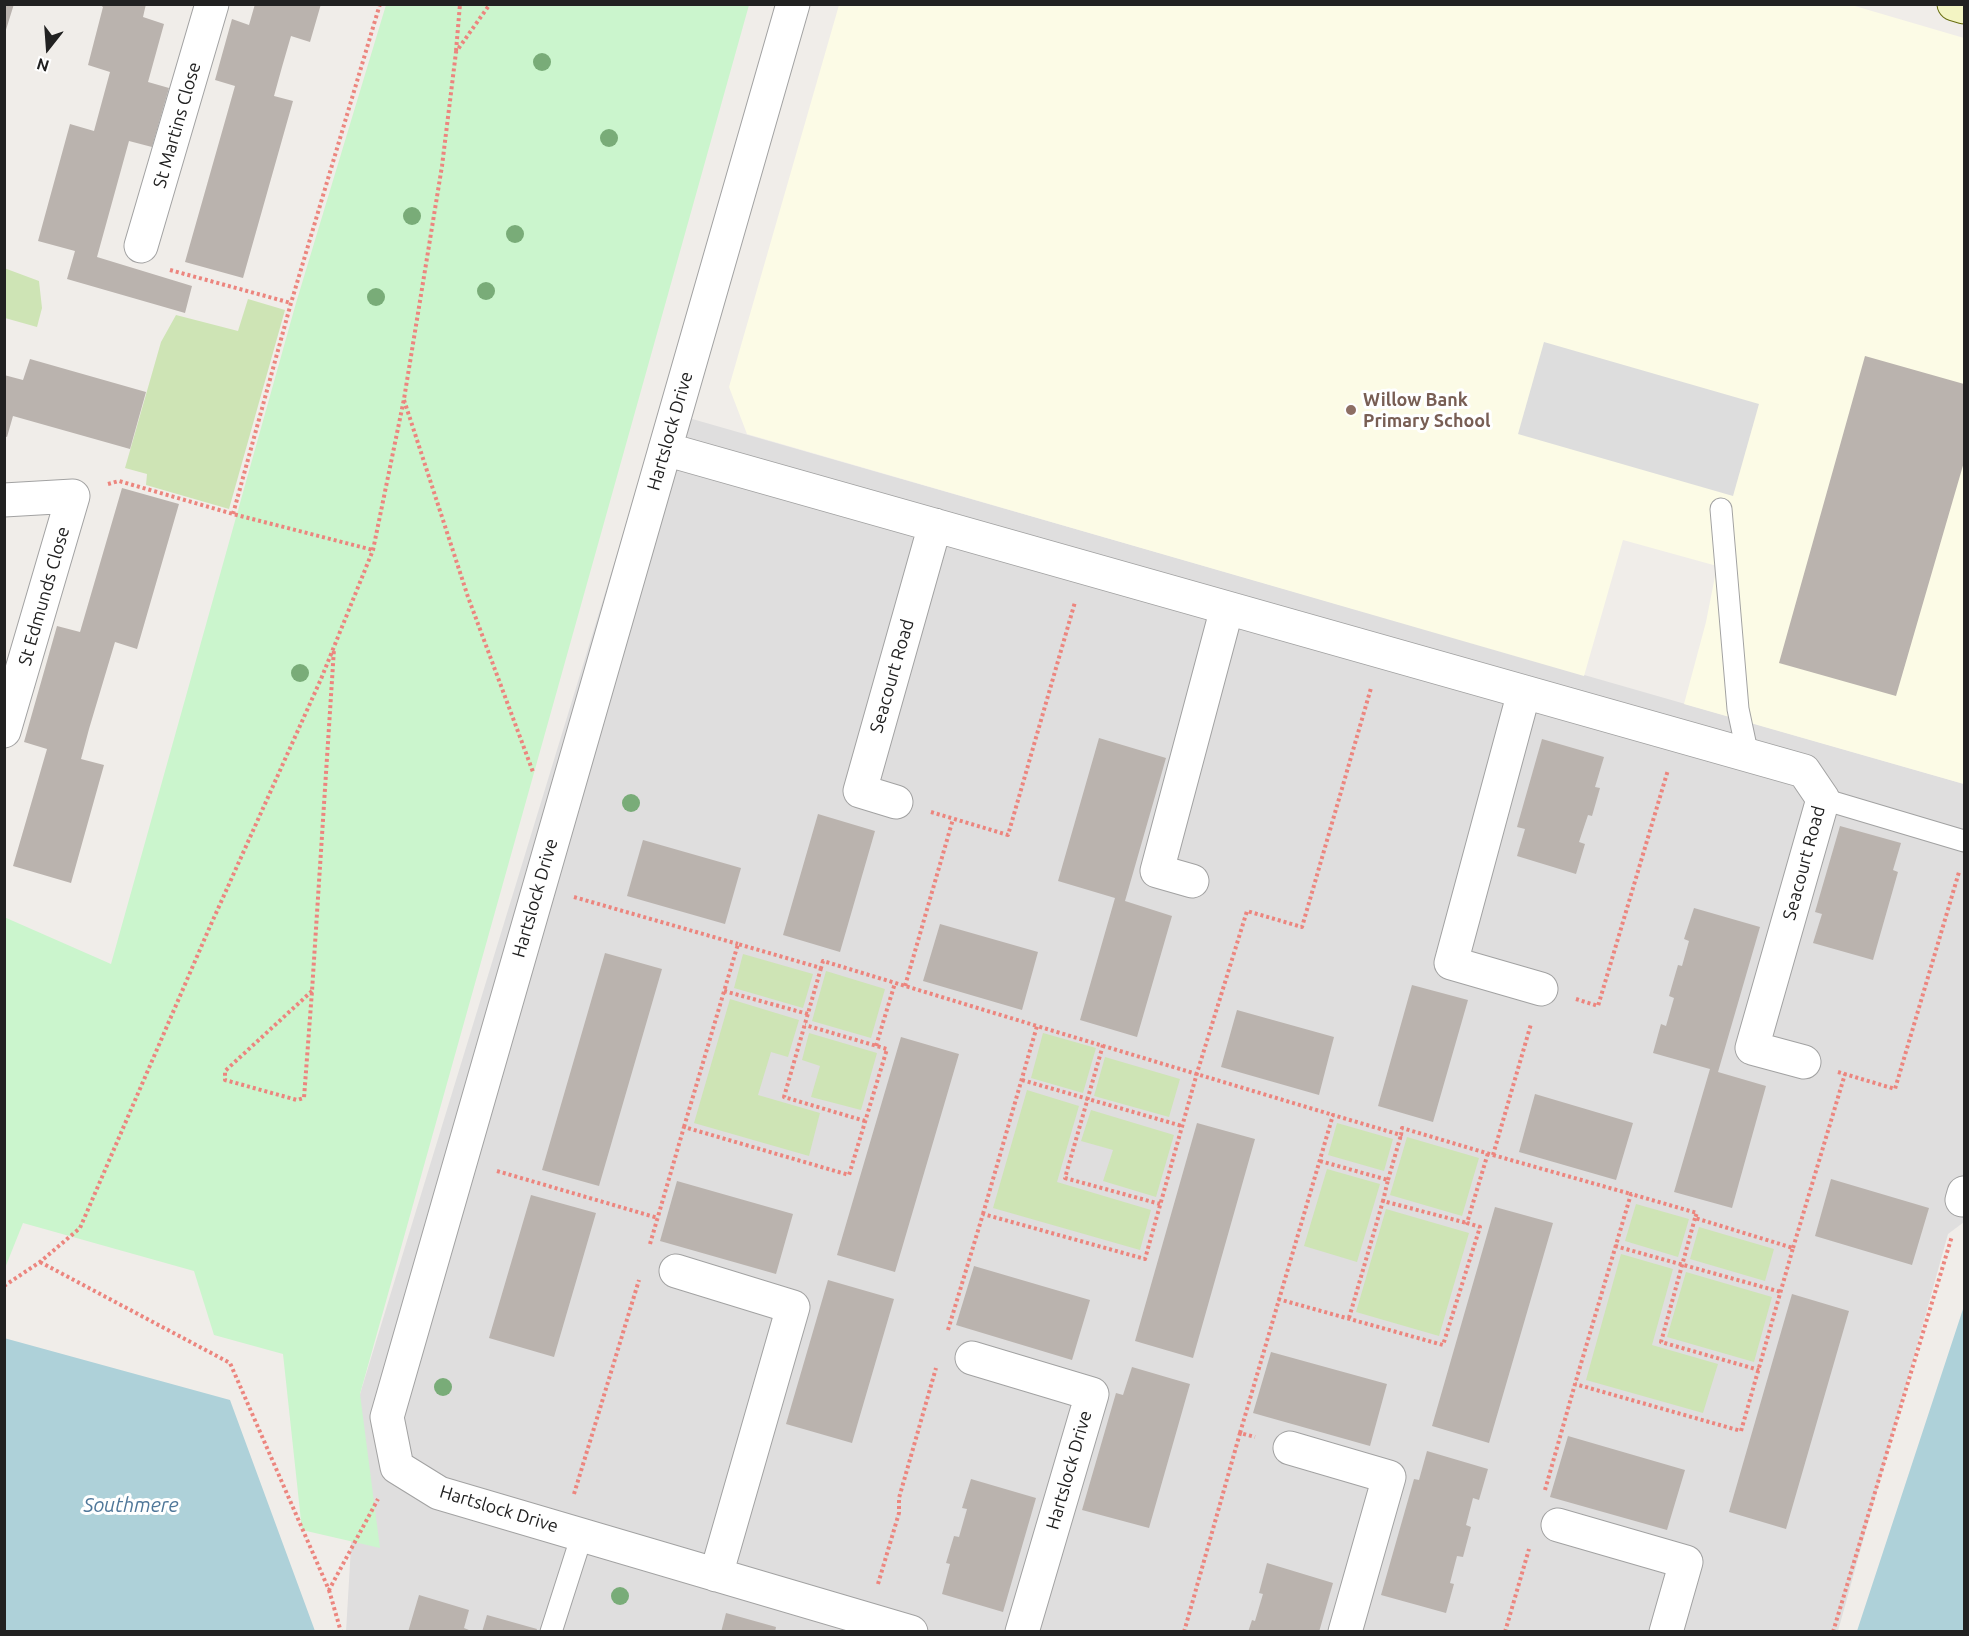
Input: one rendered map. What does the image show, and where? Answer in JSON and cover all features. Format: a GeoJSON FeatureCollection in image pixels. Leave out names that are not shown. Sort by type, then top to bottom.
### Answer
{"type":"FeatureCollection","features":[{"type":"Feature","properties":{"kind":"street","name":"St Martins Close"},"geometry":{"type":"LineString","coordinates":[[141,246],[212,4]]}},
{"type":"Feature","properties":{"kind":"street","name":"Hartslock Drive"},"geometry":{"type":"LineString","coordinates":[[793,4],[387,1417],[397,1467],[439,1493],[911,1632]]}},
{"type":"Feature","properties":{"kind":"street"},"geometry":{"type":"LineString","coordinates":[[1954,4],[1965,7]]}},
{"type":"Feature","properties":{"kind":"street","name":"Seacourt Road"},"geometry":{"type":"LineString","coordinates":[[665,449],[1804,771],[1823,800],[1752,1048],[1804,1062]]}},
{"type":"Feature","properties":{"kind":"street"},"geometry":{"type":"LineString","coordinates":[[4,500],[73,496]]}},
{"type":"Feature","properties":{"kind":"street","name":"St Edmunds Close"},"geometry":{"type":"LineString","coordinates":[[4,730],[73,496]]}},
{"type":"Feature","properties":{"kind":"street","name":"Seacourt Road"},"geometry":{"type":"LineString","coordinates":[[896,802],[860,791],[934,525]]}},
{"type":"Feature","properties":{"kind":"street"},"geometry":{"type":"LineString","coordinates":[[1192,881],[1156,871],[1227,608]]}},
{"type":"Feature","properties":{"kind":"street"},"geometry":{"type":"LineString","coordinates":[[1524,692],[1451,963],[1541,989]]}},
{"type":"Feature","properties":{"kind":"street"},"geometry":{"type":"LineString","coordinates":[[676,1271],[793,1307],[716,1575]]}},
{"type":"Feature","properties":{"kind":"street","name":"Hartslock Drive"},"geometry":{"type":"LineString","coordinates":[[957,1354],[1092,1394],[1022,1632]]}},
{"type":"Feature","properties":{"kind":"street"},"geometry":{"type":"LineString","coordinates":[[1290,1448],[1389,1476],[1345,1632]]}},
{"type":"Feature","properties":{"kind":"street"},"geometry":{"type":"LineString","coordinates":[[1548,1522],[1686,1562],[1666,1632]]}},
{"type":"Feature","properties":{"kind":"lane"},"geometry":{"type":"LineString","coordinates":[[1721,509],[1738,709],[1748,756]]}},
{"type":"Feature","properties":{"kind":"lane"},"geometry":{"type":"LineString","coordinates":[[1823,800],[1965,841]]}},
{"type":"Feature","properties":{"kind":"lane"},"geometry":{"type":"LineString","coordinates":[[551,1632],[573,1532]]}},
{"type":"Feature","properties":{"kind":"path"},"geometry":{"type":"LineString","coordinates":[[233,514],[291,303],[380,4]]}},
{"type":"Feature","properties":{"kind":"path"},"geometry":{"type":"LineString","coordinates":[[4,1286],[40,1262],[80,1228],[203,942],[321,680],[373,550],[404,399],[442,166],[460,4]]}},
{"type":"Feature","properties":{"kind":"path"},"geometry":{"type":"LineString","coordinates":[[456,52],[490,4]]}},
{"type":"Feature","properties":{"kind":"path"},"geometry":{"type":"LineString","coordinates":[[141,246],[137,261],[291,303]]}},
{"type":"Feature","properties":{"kind":"path"},"geometry":{"type":"LineString","coordinates":[[404,399],[468,597],[534,773]]}},
{"type":"Feature","properties":{"kind":"path"},"geometry":{"type":"LineString","coordinates":[[73,496],[119,481],[233,514],[373,550]]}},
{"type":"Feature","properties":{"kind":"path"},"geometry":{"type":"LineString","coordinates":[[896,802],[1008,836],[1085,567]]}},
{"type":"Feature","properties":{"kind":"path"},"geometry":{"type":"LineString","coordinates":[[312,991],[225,1071],[225,1080],[297,1100],[304,1098],[312,991],[334,645]]}},
{"type":"Feature","properties":{"kind":"path"},"geometry":{"type":"LineString","coordinates":[[983,1214],[1145,1259],[1197,1073],[1247,911],[1302,927],[1381,652]]}},
{"type":"Feature","properties":{"kind":"path"},"geometry":{"type":"LineString","coordinates":[[1493,1155],[1541,989],[1598,1006],[1678,736]]}},
{"type":"Feature","properties":{"kind":"path"},"geometry":{"type":"LineString","coordinates":[[905,986],[953,819]]}},
{"type":"Feature","properties":{"kind":"path"},"geometry":{"type":"LineString","coordinates":[[1804,1062],[1895,1089],[1961,865]]}},
{"type":"Feature","properties":{"kind":"path"},"geometry":{"type":"LineString","coordinates":[[539,887],[821,968]]}},
{"type":"Feature","properties":{"kind":"path"},"geometry":{"type":"LineString","coordinates":[[573,1532],[644,1262],[738,944]]}},
{"type":"Feature","properties":{"kind":"path"},"geometry":{"type":"LineString","coordinates":[[865,1121],[784,1097],[823,961],[1401,1135]]}},
{"type":"Feature","properties":{"kind":"path"},"geometry":{"type":"LineString","coordinates":[[876,1046],[895,983]]}},
{"type":"Feature","properties":{"kind":"path"},"geometry":{"type":"LineString","coordinates":[[724,992],[808,1014]]}},
{"type":"Feature","properties":{"kind":"path"},"geometry":{"type":"LineString","coordinates":[[684,1127],[849,1175],[886,1049],[805,1025]]}},
{"type":"Feature","properties":{"kind":"path"},"geometry":{"type":"LineString","coordinates":[[868,1619],[898,1513],[899,1498],[957,1354],[983,1214],[1037,1026]]}},
{"type":"Feature","properties":{"kind":"path"},"geometry":{"type":"LineString","coordinates":[[1103,1045],[1065,1178],[1160,1204]]}},
{"type":"Feature","properties":{"kind":"path"},"geometry":{"type":"LineString","coordinates":[[1575,1384],[1741,1431],[1845,1074]]}},
{"type":"Feature","properties":{"kind":"path"},"geometry":{"type":"LineString","coordinates":[[1022,1080],[1182,1126]]}},
{"type":"Feature","properties":{"kind":"path"},"geometry":{"type":"LineString","coordinates":[[1184,1632],[1278,1299],[1333,1115]]}},
{"type":"Feature","properties":{"kind":"path"},"geometry":{"type":"LineString","coordinates":[[1348,1318],[1402,1128],[1697,1213],[1661,1342],[1759,1370]]}},
{"type":"Feature","properties":{"kind":"path"},"geometry":{"type":"LineString","coordinates":[[1467,1223],[1488,1153]]}},
{"type":"Feature","properties":{"kind":"path"},"geometry":{"type":"LineString","coordinates":[[460,1161],[658,1218]]}},
{"type":"Feature","properties":{"kind":"path"},"geometry":{"type":"LineString","coordinates":[[1320,1161],[1388,1180]]}},
{"type":"Feature","properties":{"kind":"path"},"geometry":{"type":"LineString","coordinates":[[1505,1632],[1548,1522],[1575,1384],[1631,1194]]}},
{"type":"Feature","properties":{"kind":"path"},"geometry":{"type":"LineString","coordinates":[[1833,1632],[1964,1197]]}},
{"type":"Feature","properties":{"kind":"path"},"geometry":{"type":"LineString","coordinates":[[1278,1299],[1443,1345],[1480,1227],[1383,1201]]}},
{"type":"Feature","properties":{"kind":"path"},"geometry":{"type":"LineString","coordinates":[[1695,1218],[1793,1248]]}},
{"type":"Feature","properties":{"kind":"path"},"geometry":{"type":"LineString","coordinates":[[1615,1246],[1780,1292]]}},
{"type":"Feature","properties":{"kind":"path"},"geometry":{"type":"LineString","coordinates":[[40,1262],[231,1363],[329,1590],[341,1632]]}},
{"type":"Feature","properties":{"kind":"path"},"geometry":{"type":"LineString","coordinates":[[644,1262],[676,1271]]}},
{"type":"Feature","properties":{"kind":"path"},"geometry":{"type":"LineString","coordinates":[[1240,1433],[1290,1448]]}},
{"type":"Feature","properties":{"kind":"path"},"geometry":{"type":"LineString","coordinates":[[329,1590],[371,1511]]}},
{"type":"Feature","properties":{"kind":"shaded area","name":"Willow Bank Primary School"},"geometry":{"type":"Polygon","coordinates":[[[1848,4],[1964,38],[1964,784],[1684,704],[1706,622],[1717,566],[1623,540],[1584,676],[747,434],[729,387],[839,5],[1848,4]]]}},
{"type":"Feature","properties":{"kind":"shaded area"},"geometry":{"type":"Polygon","coordinates":[[[1544,342],[1759,404],[1733,496],[1518,434],[1544,342]]]}},
{"type":"Feature","properties":{"kind":"shaded area"},"geometry":{"type":"Polygon","coordinates":[[[661,410],[1964,784],[1964,1222],[1948,1234],[1838,1631],[346,1632],[360,1394],[661,410]]]}},
{"type":"Feature","properties":{"kind":"green space"},"geometry":{"type":"Polygon","coordinates":[[[386,5],[749,5],[360,1394],[380,1548],[302,1530],[283,1354],[214,1335],[194,1271],[23,1223],[5,1268],[4,917],[111,964],[296,303],[386,5]]]}},
{"type":"Feature","properties":{"kind":"green space"},"geometry":{"type":"Polygon","coordinates":[[[4,268],[39,281],[42,308],[37,327],[5,318],[4,268]]]}},
{"type":"Feature","properties":{"kind":"green space"},"geometry":{"type":"Polygon","coordinates":[[[248,299],[285,310],[229,509],[146,485],[147,474],[125,468],[161,342],[176,315],[238,331],[248,299]]]}},
{"type":"Feature","properties":{"kind":"green space"},"geometry":{"type":"Polygon","coordinates":[[[743,954],[813,974],[803,1008],[734,988],[743,954]]]}},
{"type":"Feature","properties":{"kind":"green space"},"geometry":{"type":"Polygon","coordinates":[[[826,971],[885,989],[871,1038],[812,1021],[826,971]]]}},
{"type":"Feature","properties":{"kind":"green space"},"geometry":{"type":"Polygon","coordinates":[[[730,999],[799,1020],[788,1057],[771,1052],[758,1095],[820,1113],[809,1156],[694,1123],[730,999]]]}},
{"type":"Feature","properties":{"kind":"green space"},"geometry":{"type":"Polygon","coordinates":[[[809,1033],[877,1053],[861,1110],[811,1097],[820,1066],[802,1060],[809,1033]]]}},
{"type":"Feature","properties":{"kind":"green space"},"geometry":{"type":"Polygon","coordinates":[[[1043,1033],[1096,1048],[1083,1093],[1031,1078],[1043,1033]]]}},
{"type":"Feature","properties":{"kind":"green space"},"geometry":{"type":"Polygon","coordinates":[[[1105,1057],[1180,1079],[1169,1117],[1094,1096],[1105,1057]]]}},
{"type":"Feature","properties":{"kind":"green space"},"geometry":{"type":"Polygon","coordinates":[[[1027,1090],[1079,1106],[1057,1182],[1151,1210],[1140,1250],[993,1208],[1027,1090]]]}},
{"type":"Feature","properties":{"kind":"green space"},"geometry":{"type":"Polygon","coordinates":[[[1091,1110],[1174,1135],[1156,1197],[1103,1181],[1113,1150],[1081,1141],[1091,1110]]]}},
{"type":"Feature","properties":{"kind":"green space"},"geometry":{"type":"Polygon","coordinates":[[[1337,1123],[1393,1139],[1384,1171],[1328,1155],[1337,1123]]]}},
{"type":"Feature","properties":{"kind":"green space"},"geometry":{"type":"Polygon","coordinates":[[[1407,1137],[1479,1158],[1462,1216],[1390,1195],[1407,1137]]]}},
{"type":"Feature","properties":{"kind":"green space"},"geometry":{"type":"Polygon","coordinates":[[[1327,1169],[1380,1184],[1357,1262],[1304,1246],[1327,1169]]]}},
{"type":"Feature","properties":{"kind":"green space"},"geometry":{"type":"Polygon","coordinates":[[[1636,1204],[1689,1219],[1678,1257],[1625,1241],[1636,1204]]]}},
{"type":"Feature","properties":{"kind":"green space"},"geometry":{"type":"Polygon","coordinates":[[[1386,1209],[1469,1233],[1439,1336],[1356,1312],[1386,1209]]]}},
{"type":"Feature","properties":{"kind":"green space"},"geometry":{"type":"Polygon","coordinates":[[[1699,1227],[1774,1249],[1765,1281],[1690,1259],[1699,1227]]]}},
{"type":"Feature","properties":{"kind":"green space"},"geometry":{"type":"Polygon","coordinates":[[[1621,1254],[1673,1269],[1652,1345],[1718,1364],[1703,1413],[1586,1380],[1621,1254]]]}},
{"type":"Feature","properties":{"kind":"green space"},"geometry":{"type":"Polygon","coordinates":[[[1686,1272],[1772,1297],[1754,1362],[1667,1337],[1686,1272]]]}},
{"type":"Feature","properties":{"kind":"water"},"geometry":{"type":"Polygon","coordinates":[[[1964,1306],[1964,1631],[1857,1631],[1964,1306]]]}},
{"type":"Feature","properties":{"kind":"water","name":"Southmere"},"geometry":{"type":"Polygon","coordinates":[[[4,1338],[230,1400],[315,1631],[5,1631],[4,1338]]]}},
{"type":"Feature","properties":{"kind":"building"},"geometry":{"type":"Polygon","coordinates":[[[4,4],[14,4],[5,33],[4,33],[4,4]]]}},
{"type":"Feature","properties":{"kind":"building"},"geometry":{"type":"Polygon","coordinates":[[[99,4],[146,4],[143,17],[164,24],[148,82],[169,88],[152,147],[129,141],[97,257],[192,286],[185,313],[67,279],[75,251],[38,241],[70,124],[94,131],[110,72],[88,65],[103,7],[99,4]]]}},
{"type":"Feature","properties":{"kind":"building"},"geometry":{"type":"Polygon","coordinates":[[[255,4],[321,4],[310,42],[291,36],[282,67],[274,96],[293,101],[243,278],[185,262],[235,86],[215,80],[232,19],[249,25],[255,4]]]}},
{"type":"Feature","properties":{"kind":"building"},"geometry":{"type":"Polygon","coordinates":[[[1865,356],[1964,384],[1964,462],[1896,696],[1779,663],[1865,356]]]}},
{"type":"Feature","properties":{"kind":"building"},"geometry":{"type":"Polygon","coordinates":[[[30,359],[146,392],[130,449],[13,416],[7,437],[4,436],[4,375],[23,380],[30,359]]]}},
{"type":"Feature","properties":{"kind":"building"},"geometry":{"type":"Polygon","coordinates":[[[122,488],[179,504],[137,649],[115,642],[89,729],[81,759],[104,765],[71,883],[13,866],[47,749],[24,742],[57,626],[80,632],[122,488]]]}},
{"type":"Feature","properties":{"kind":"building"},"geometry":{"type":"Polygon","coordinates":[[[1099,738],[1166,758],[1125,901],[1172,916],[1137,1037],[1080,1020],[1115,898],[1058,881],[1099,738]]]}},
{"type":"Feature","properties":{"kind":"building"},"geometry":{"type":"Polygon","coordinates":[[[1542,739],[1604,757],[1595,787],[1600,788],[1592,816],[1588,815],[1579,842],[1585,844],[1576,874],[1517,856],[1525,829],[1517,827],[1542,739]]]}},
{"type":"Feature","properties":{"kind":"building"},"geometry":{"type":"Polygon","coordinates":[[[818,814],[875,831],[840,952],[783,935],[818,814]]]}},
{"type":"Feature","properties":{"kind":"building"},"geometry":{"type":"Polygon","coordinates":[[[1840,826],[1901,843],[1893,870],[1898,872],[1873,960],[1813,943],[1822,914],[1815,912],[1840,826]]]}},
{"type":"Feature","properties":{"kind":"building"},"geometry":{"type":"Polygon","coordinates":[[[643,840],[741,868],[725,924],[627,896],[643,840]]]}},
{"type":"Feature","properties":{"kind":"building"},"geometry":{"type":"Polygon","coordinates":[[[1694,908],[1760,927],[1718,1072],[1766,1086],[1732,1208],[1674,1192],[1710,1069],[1653,1053],[1661,1024],[1666,1026],[1674,998],[1669,996],[1678,965],[1682,966],[1689,941],[1684,939],[1694,908]]]}},
{"type":"Feature","properties":{"kind":"building"},"geometry":{"type":"Polygon","coordinates":[[[940,924],[1038,952],[1022,1010],[923,981],[940,924]]]}},
{"type":"Feature","properties":{"kind":"building"},"geometry":{"type":"Polygon","coordinates":[[[605,953],[662,969],[599,1186],[542,1170],[605,953]]]}},
{"type":"Feature","properties":{"kind":"building"},"geometry":{"type":"Polygon","coordinates":[[[1412,985],[1468,1000],[1433,1122],[1378,1106],[1412,985]]]}},
{"type":"Feature","properties":{"kind":"building"},"geometry":{"type":"Polygon","coordinates":[[[1237,1010],[1334,1037],[1319,1095],[1221,1067],[1237,1010]]]}},
{"type":"Feature","properties":{"kind":"building"},"geometry":{"type":"Polygon","coordinates":[[[901,1037],[959,1054],[895,1272],[837,1255],[901,1037]]]}},
{"type":"Feature","properties":{"kind":"building"},"geometry":{"type":"Polygon","coordinates":[[[1535,1094],[1633,1123],[1616,1180],[1519,1152],[1535,1094]]]}},
{"type":"Feature","properties":{"kind":"building"},"geometry":{"type":"Polygon","coordinates":[[[1197,1123],[1255,1139],[1193,1358],[1135,1341],[1197,1123]]]}},
{"type":"Feature","properties":{"kind":"building"},"geometry":{"type":"Polygon","coordinates":[[[1831,1179],[1929,1208],[1912,1265],[1815,1236],[1831,1179]]]}},
{"type":"Feature","properties":{"kind":"building"},"geometry":{"type":"Polygon","coordinates":[[[677,1181],[793,1214],[776,1274],[660,1241],[677,1181]]]}},
{"type":"Feature","properties":{"kind":"building"},"geometry":{"type":"Polygon","coordinates":[[[531,1195],[596,1213],[554,1357],[489,1338],[531,1195]]]}},
{"type":"Feature","properties":{"kind":"building"},"geometry":{"type":"Polygon","coordinates":[[[1495,1207],[1553,1223],[1489,1443],[1432,1426],[1495,1207]]]}},
{"type":"Feature","properties":{"kind":"building"},"geometry":{"type":"Polygon","coordinates":[[[974,1266],[1090,1300],[1072,1360],[956,1325],[974,1266]]]}},
{"type":"Feature","properties":{"kind":"building"},"geometry":{"type":"Polygon","coordinates":[[[828,1280],[894,1299],[852,1443],[786,1424],[828,1280]]]}},
{"type":"Feature","properties":{"kind":"building"},"geometry":{"type":"Polygon","coordinates":[[[1792,1294],[1849,1311],[1786,1529],[1729,1512],[1792,1294]]]}},
{"type":"Feature","properties":{"kind":"building"},"geometry":{"type":"Polygon","coordinates":[[[1271,1352],[1387,1384],[1370,1446],[1253,1413],[1271,1352]]]}},
{"type":"Feature","properties":{"kind":"building"},"geometry":{"type":"Polygon","coordinates":[[[1132,1367],[1190,1384],[1149,1528],[1082,1510],[1116,1393],[1123,1395],[1132,1367]]]}},
{"type":"Feature","properties":{"kind":"building"},"geometry":{"type":"Polygon","coordinates":[[[1568,1436],[1685,1470],[1667,1530],[1550,1497],[1568,1436]]]}},
{"type":"Feature","properties":{"kind":"building"},"geometry":{"type":"Polygon","coordinates":[[[1427,1451],[1488,1469],[1479,1500],[1473,1498],[1466,1525],[1471,1527],[1463,1557],[1457,1556],[1450,1583],[1454,1584],[1446,1613],[1381,1595],[1414,1479],[1419,1480],[1427,1451]]]}},
{"type":"Feature","properties":{"kind":"building"},"geometry":{"type":"Polygon","coordinates":[[[971,1479],[1036,1498],[1003,1612],[942,1594],[950,1564],[946,1563],[954,1536],[959,1537],[967,1509],[962,1508],[971,1479]]]}},
{"type":"Feature","properties":{"kind":"building"},"geometry":{"type":"Polygon","coordinates":[[[1267,1563],[1333,1583],[1319,1632],[1248,1632],[1252,1620],[1255,1621],[1263,1594],[1259,1593],[1267,1563]]]}},
{"type":"Feature","properties":{"kind":"building"},"geometry":{"type":"Polygon","coordinates":[[[419,1595],[469,1610],[464,1628],[474,1632],[408,1632],[419,1595]]]}},
{"type":"Feature","properties":{"kind":"building"},"geometry":{"type":"Polygon","coordinates":[[[726,1613],[776,1627],[775,1632],[721,1632],[726,1613]]]}},
{"type":"Feature","properties":{"kind":"building"},"geometry":{"type":"Polygon","coordinates":[[[487,1615],[537,1629],[536,1632],[482,1632],[487,1615]]]}},
{"type":"Feature","properties":{"kind":"place","name":"Willow Bank Primary School"},"geometry":{"type":"Point","coordinates":[1351,410]}}]}
